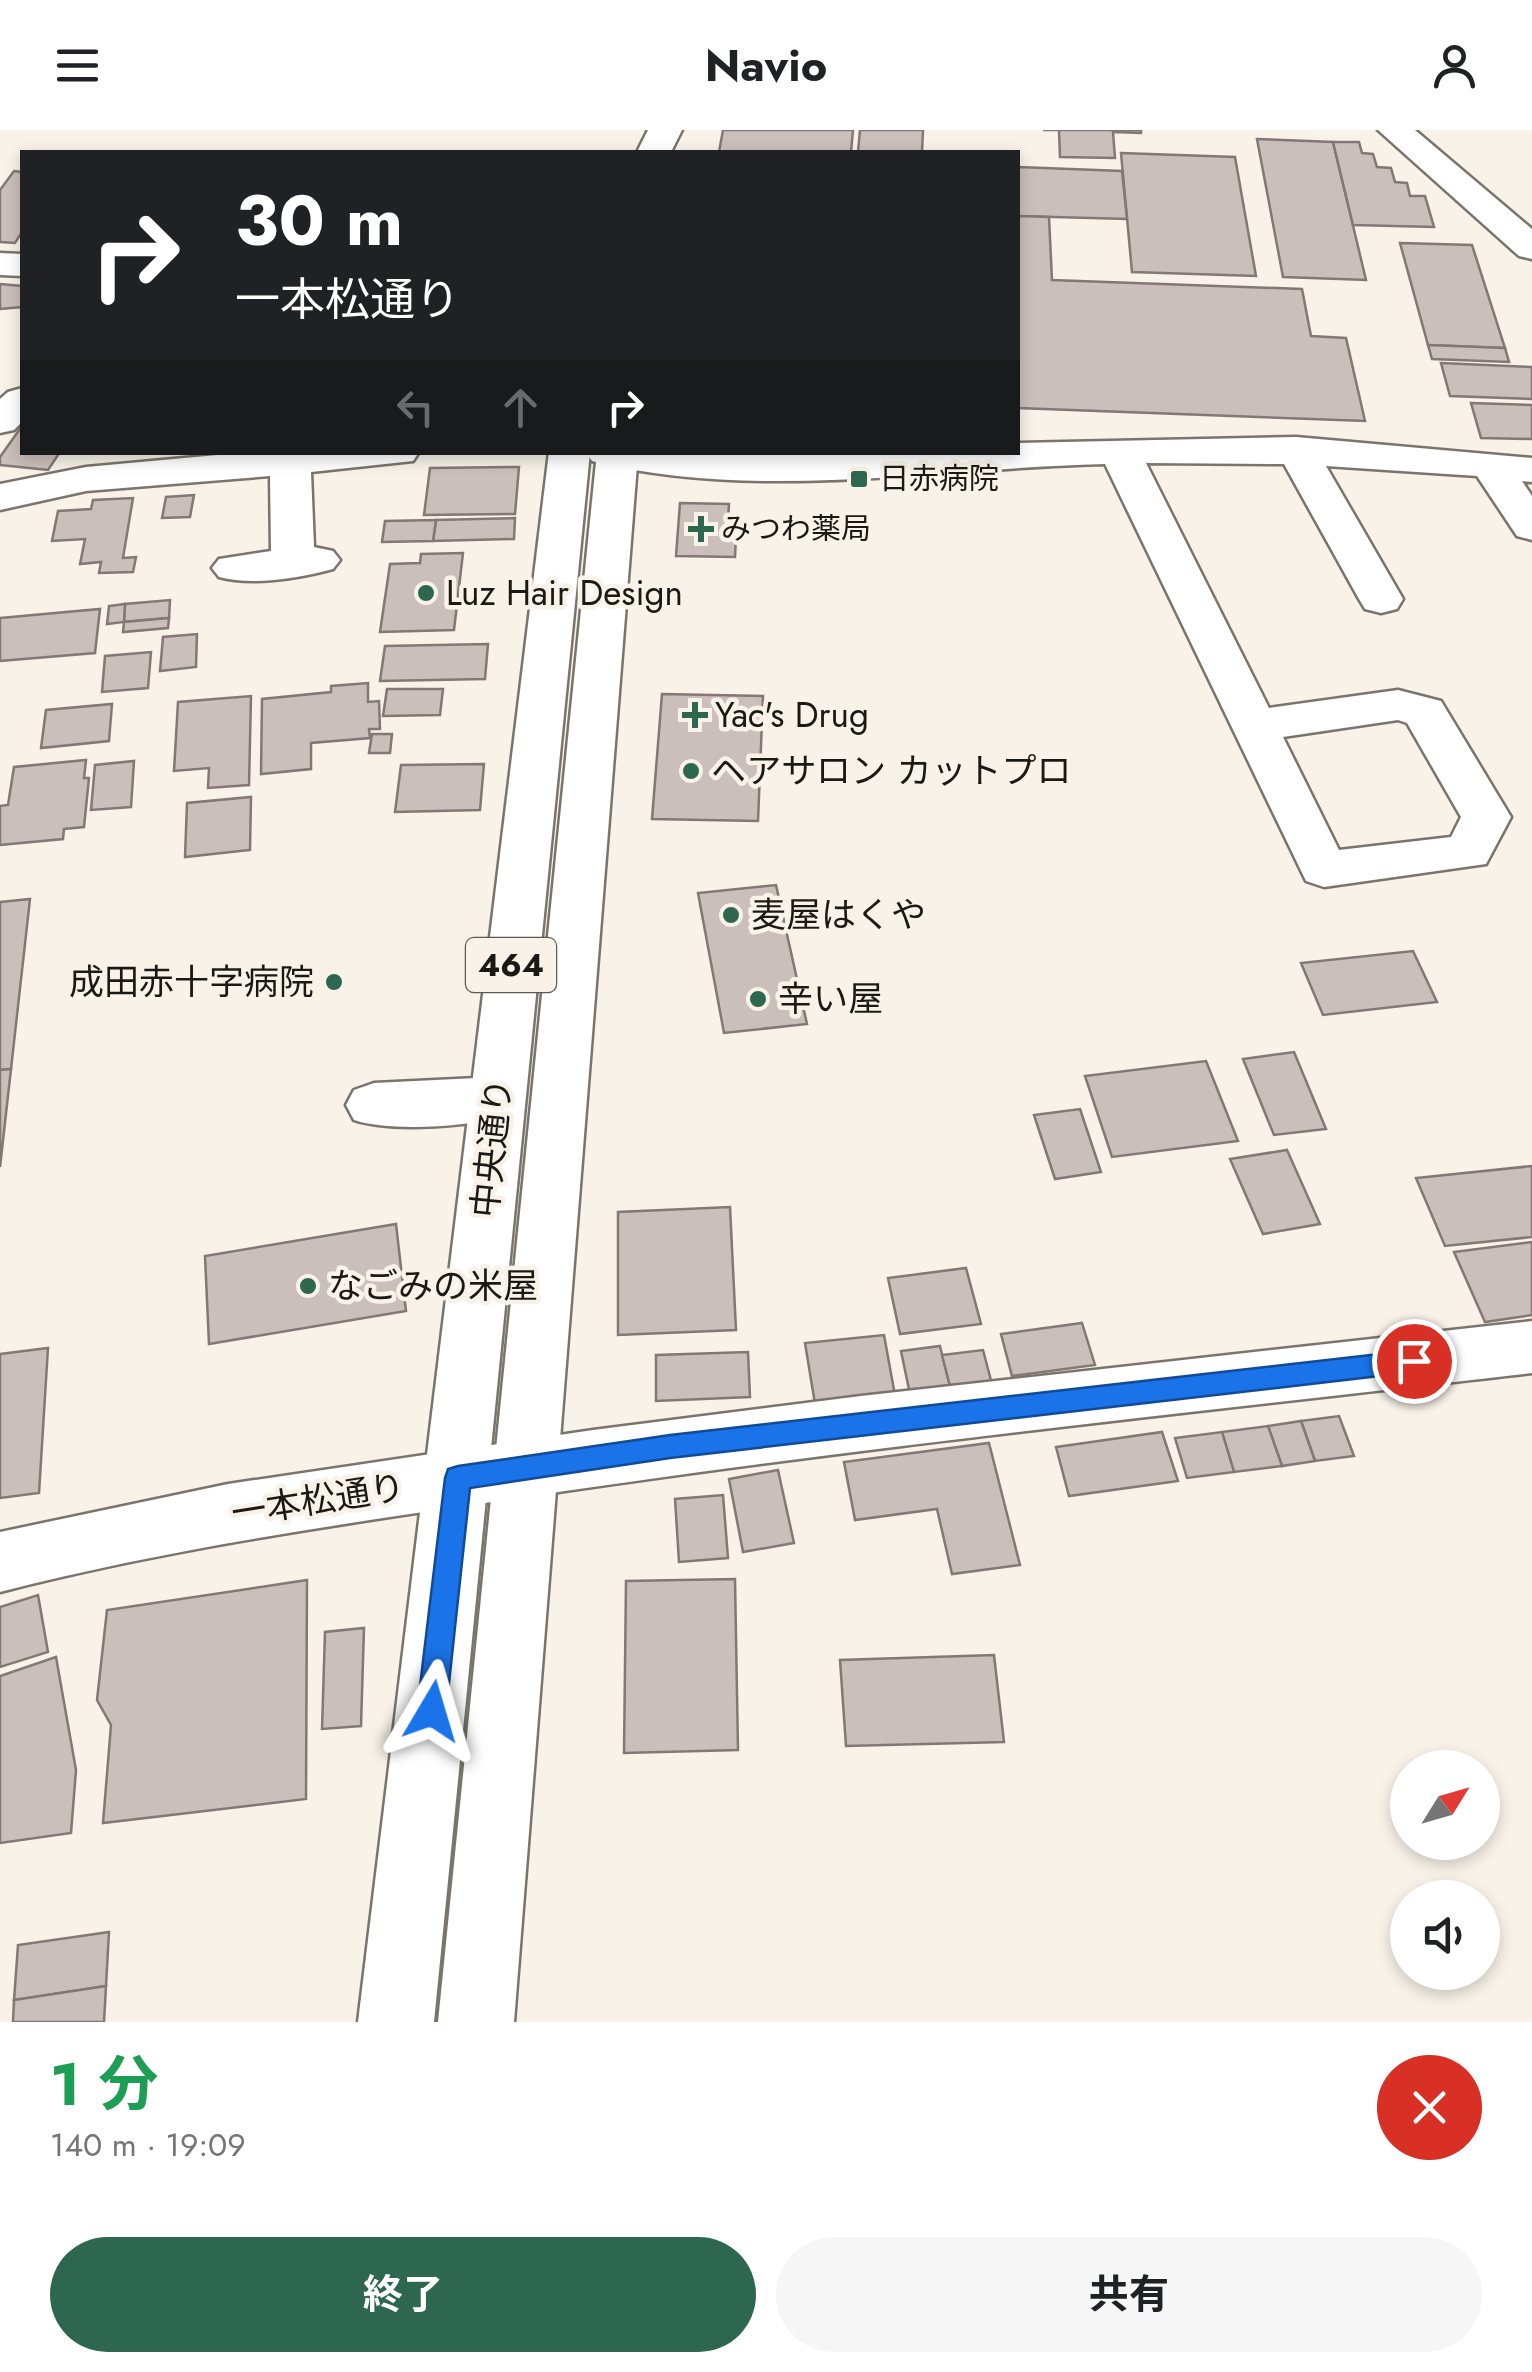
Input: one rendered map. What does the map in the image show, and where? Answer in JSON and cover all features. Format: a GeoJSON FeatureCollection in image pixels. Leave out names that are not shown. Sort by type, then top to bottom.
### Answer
{"type":"FeatureCollection","features":[{"type":"Feature","properties":{"kind":"main road"},"geometry":{"type":"LineString","coordinates":[[1395,130],[1532,248]]}},
{"type":"Feature","properties":{"kind":"main road"},"geometry":{"type":"LineString","coordinates":[[0,421],[20,402]]}},
{"type":"Feature","properties":{"kind":"main road"},"geometry":{"type":"LineString","coordinates":[[1119,450],[1254,726],[1324,869],[1468,852],[1486,817],[1424,712],[1398,706],[1254,726]]}},
{"type":"Feature","properties":{"kind":"main road"},"geometry":{"type":"LineString","coordinates":[[1296,450],[1381,599]]}},
{"type":"Feature","properties":{"kind":"main road"},"geometry":{"type":"LineString","coordinates":[[1020,453],[1296,450],[1532,470]]}},
{"type":"Feature","properties":{"kind":"main road"},"geometry":{"type":"LineString","coordinates":[[0,497],[86,479],[366,455]]}},
{"type":"Feature","properties":{"kind":"main road","name":"中央通り"},"geometry":{"type":"LineString","coordinates":[[396,2022],[497,1098],[603,455]]}},
{"type":"Feature","properties":{"kind":"main road","name":"中央通り"},"geometry":{"type":"LineString","coordinates":[[476,2022],[526,1466],[603,455]]}},
{"type":"Feature","properties":{"kind":"main road"},"geometry":{"type":"LineString","coordinates":[[615,455],[658,462],[935,455]]}},
{"type":"Feature","properties":{"kind":"main road"},"geometry":{"type":"LineString","coordinates":[[234,568],[306,561],[290,462]]}},
{"type":"Feature","properties":{"kind":"main road"},"geometry":{"type":"LineString","coordinates":[[1490,465],[1532,526]]}},
{"type":"Feature","properties":{"kind":"main road"},"geometry":{"type":"LineString","coordinates":[[374,1106],[497,1098]]}},
{"type":"Feature","properties":{"kind":"main road","name":"一本松通り"},"geometry":{"type":"LineString","coordinates":[[0,1562],[53,1547],[327,1496],[526,1466],[1532,1347]]}},
{"type":"Feature","properties":{"kind":"building"},"geometry":{"type":"Polygon","coordinates":[[[723,130],[853,130],[851,150],[719,150],[723,130]]]}},
{"type":"Feature","properties":{"kind":"building"},"geometry":{"type":"Polygon","coordinates":[[[860,130],[923,130],[922,150],[858,150],[860,130]]]}},
{"type":"Feature","properties":{"kind":"building"},"geometry":{"type":"Polygon","coordinates":[[[1059,130],[1141,133],[1113,132],[1115,158],[1060,157],[1059,130]]]}},
{"type":"Feature","properties":{"kind":"building"},"geometry":{"type":"Polygon","coordinates":[[[1257,139],[1333,142],[1366,280],[1283,277],[1257,139]]]}},
{"type":"Feature","properties":{"kind":"building"},"geometry":{"type":"Polygon","coordinates":[[[1333,142],[1359,142],[1362,153],[1373,154],[1377,167],[1391,168],[1395,182],[1407,183],[1410,196],[1425,196],[1434,227],[1353,225],[1333,142]]]}},
{"type":"Feature","properties":{"kind":"building"},"geometry":{"type":"Polygon","coordinates":[[[1121,153],[1235,157],[1256,276],[1132,272],[1121,153]]]}},
{"type":"Feature","properties":{"kind":"building"},"geometry":{"type":"Polygon","coordinates":[[[1020,167],[1122,171],[1127,219],[1020,216],[1020,167]]]}},
{"type":"Feature","properties":{"kind":"building"},"geometry":{"type":"Polygon","coordinates":[[[14,171],[20,172],[20,235],[15,243],[0,242],[0,190],[14,171]]]}},
{"type":"Feature","properties":{"kind":"building"},"geometry":{"type":"Polygon","coordinates":[[[1020,216],[1049,217],[1052,280],[1302,289],[1311,336],[1346,338],[1365,421],[1020,408],[1020,216]]]}},
{"type":"Feature","properties":{"kind":"building"},"geometry":{"type":"Polygon","coordinates":[[[1400,243],[1472,245],[1505,348],[1428,345],[1400,243]]]}},
{"type":"Feature","properties":{"kind":"building"},"geometry":{"type":"Polygon","coordinates":[[[0,284],[20,286],[20,307],[0,309],[0,284]]]}},
{"type":"Feature","properties":{"kind":"building"},"geometry":{"type":"Polygon","coordinates":[[[1428,345],[1505,348],[1509,362],[1432,359],[1428,345]]]}},
{"type":"Feature","properties":{"kind":"building"},"geometry":{"type":"Polygon","coordinates":[[[1441,363],[1532,367],[1532,399],[1450,396],[1441,363]]]}},
{"type":"Feature","properties":{"kind":"building"},"geometry":{"type":"Polygon","coordinates":[[[1471,403],[1532,405],[1532,439],[1481,438],[1471,403]]]}},
{"type":"Feature","properties":{"kind":"building"},"geometry":{"type":"Polygon","coordinates":[[[20,429],[20,455],[58,455],[48,470],[0,465],[0,457],[20,429]]]}},
{"type":"Feature","properties":{"kind":"building"},"geometry":{"type":"Polygon","coordinates":[[[519,467],[515,514],[424,515],[430,468],[519,467]]]}},
{"type":"Feature","properties":{"kind":"building"},"geometry":{"type":"Polygon","coordinates":[[[194,495],[190,517],[162,518],[166,497],[194,495]]]}},
{"type":"Feature","properties":{"kind":"building"},"geometry":{"type":"Polygon","coordinates":[[[133,498],[123,558],[136,557],[133,572],[99,573],[101,562],[80,564],[85,539],[52,541],[58,511],[91,509],[93,500],[133,498]]]}},
{"type":"Feature","properties":{"kind":"building"},"geometry":{"type":"Polygon","coordinates":[[[680,503],[729,504],[727,537],[736,537],[735,557],[676,556],[680,503]]]}},
{"type":"Feature","properties":{"kind":"building"},"geometry":{"type":"Polygon","coordinates":[[[515,518],[514,539],[433,541],[436,520],[515,518]]]}},
{"type":"Feature","properties":{"kind":"building"},"geometry":{"type":"Polygon","coordinates":[[[436,520],[433,541],[382,542],[385,521],[436,520]]]}},
{"type":"Feature","properties":{"kind":"building"},"geometry":{"type":"Polygon","coordinates":[[[463,553],[454,630],[380,632],[390,564],[420,563],[421,554],[463,553]]]}},
{"type":"Feature","properties":{"kind":"building"},"geometry":{"type":"Polygon","coordinates":[[[170,600],[169,618],[124,622],[125,604],[170,600]]]}},
{"type":"Feature","properties":{"kind":"building"},"geometry":{"type":"Polygon","coordinates":[[[125,604],[124,622],[107,624],[109,606],[125,604]]]}},
{"type":"Feature","properties":{"kind":"building"},"geometry":{"type":"Polygon","coordinates":[[[100,609],[95,653],[0,661],[0,618],[100,609]]]}},
{"type":"Feature","properties":{"kind":"building"},"geometry":{"type":"Polygon","coordinates":[[[169,618],[168,628],[123,632],[124,622],[169,618]]]}},
{"type":"Feature","properties":{"kind":"building"},"geometry":{"type":"Polygon","coordinates":[[[197,634],[196,667],[160,671],[163,637],[197,634]]]}},
{"type":"Feature","properties":{"kind":"building"},"geometry":{"type":"Polygon","coordinates":[[[488,644],[485,679],[380,681],[385,646],[488,644]]]}},
{"type":"Feature","properties":{"kind":"building"},"geometry":{"type":"Polygon","coordinates":[[[151,652],[148,688],[102,692],[105,656],[151,652]]]}},
{"type":"Feature","properties":{"kind":"building"},"geometry":{"type":"Polygon","coordinates":[[[368,683],[368,702],[379,701],[380,729],[369,729],[370,738],[311,743],[311,769],[261,774],[262,699],[331,692],[331,686],[368,683]]]}},
{"type":"Feature","properties":{"kind":"building"},"geometry":{"type":"Polygon","coordinates":[[[387,689],[443,689],[440,715],[383,716],[387,689]]]}},
{"type":"Feature","properties":{"kind":"building"},"geometry":{"type":"Polygon","coordinates":[[[662,694],[763,696],[758,821],[652,819],[662,694]]]}},
{"type":"Feature","properties":{"kind":"building"},"geometry":{"type":"Polygon","coordinates":[[[251,696],[249,785],[208,788],[209,768],[174,771],[178,702],[251,696]]]}},
{"type":"Feature","properties":{"kind":"building"},"geometry":{"type":"Polygon","coordinates":[[[112,704],[109,741],[41,748],[46,710],[112,704]]]}},
{"type":"Feature","properties":{"kind":"building"},"geometry":{"type":"Polygon","coordinates":[[[372,734],[392,734],[390,753],[369,753],[372,734]]]}},
{"type":"Feature","properties":{"kind":"building"},"geometry":{"type":"Polygon","coordinates":[[[86,760],[84,778],[89,778],[84,827],[64,829],[63,839],[0,845],[0,806],[8,805],[14,767],[86,760]]]}},
{"type":"Feature","properties":{"kind":"building"},"geometry":{"type":"Polygon","coordinates":[[[134,761],[131,807],[91,810],[95,765],[134,761]]]}},
{"type":"Feature","properties":{"kind":"building"},"geometry":{"type":"Polygon","coordinates":[[[484,764],[480,810],[395,812],[401,765],[484,764]]]}},
{"type":"Feature","properties":{"kind":"building"},"geometry":{"type":"Polygon","coordinates":[[[251,797],[250,850],[185,857],[187,803],[251,797]]]}},
{"type":"Feature","properties":{"kind":"building"},"geometry":{"type":"Polygon","coordinates":[[[776,885],[807,1024],[724,1033],[698,893],[776,885]]]}},
{"type":"Feature","properties":{"kind":"building"},"geometry":{"type":"Polygon","coordinates":[[[30,899],[11,1069],[0,1070],[0,902],[30,899]]]}},
{"type":"Feature","properties":{"kind":"building"},"geometry":{"type":"Polygon","coordinates":[[[1413,951],[1437,1002],[1323,1015],[1301,963],[1413,951]]]}},
{"type":"Feature","properties":{"kind":"building"},"geometry":{"type":"Polygon","coordinates":[[[1294,1052],[1326,1129],[1274,1135],[1243,1059],[1294,1052]]]}},
{"type":"Feature","properties":{"kind":"building"},"geometry":{"type":"Polygon","coordinates":[[[1206,1061],[1238,1141],[1112,1157],[1085,1076],[1206,1061]]]}},
{"type":"Feature","properties":{"kind":"building"},"geometry":{"type":"Polygon","coordinates":[[[11,1069],[0,1167],[0,1070],[11,1069]]]}},
{"type":"Feature","properties":{"kind":"building"},"geometry":{"type":"Polygon","coordinates":[[[1080,1109],[1101,1172],[1055,1179],[1034,1115],[1080,1109]]]}},
{"type":"Feature","properties":{"kind":"building"},"geometry":{"type":"Polygon","coordinates":[[[1287,1150],[1320,1224],[1263,1234],[1230,1159],[1287,1150]]]}},
{"type":"Feature","properties":{"kind":"building"},"geometry":{"type":"Polygon","coordinates":[[[1532,1166],[1532,1237],[1445,1246],[1416,1178],[1532,1166]]]}},
{"type":"Feature","properties":{"kind":"building"},"geometry":{"type":"Polygon","coordinates":[[[730,1207],[736,1330],[618,1335],[618,1212],[730,1207]]]}},
{"type":"Feature","properties":{"kind":"building"},"geometry":{"type":"Polygon","coordinates":[[[396,1224],[406,1311],[209,1344],[205,1256],[396,1224]]]}},
{"type":"Feature","properties":{"kind":"building"},"geometry":{"type":"Polygon","coordinates":[[[1532,1242],[1532,1315],[1485,1322],[1454,1252],[1532,1242]]]}},
{"type":"Feature","properties":{"kind":"building"},"geometry":{"type":"Polygon","coordinates":[[[966,1268],[981,1324],[900,1334],[888,1278],[966,1268]]]}},
{"type":"Feature","properties":{"kind":"building"},"geometry":{"type":"Polygon","coordinates":[[[1082,1323],[1095,1365],[1012,1376],[1001,1334],[1082,1323]]]}},
{"type":"Feature","properties":{"kind":"building"},"geometry":{"type":"Polygon","coordinates":[[[884,1335],[896,1401],[816,1410],[805,1343],[884,1335]]]}},
{"type":"Feature","properties":{"kind":"building"},"geometry":{"type":"Polygon","coordinates":[[[940,1346],[952,1394],[911,1399],[901,1351],[940,1346]]]}},
{"type":"Feature","properties":{"kind":"building"},"geometry":{"type":"Polygon","coordinates":[[[48,1348],[39,1493],[0,1498],[0,1354],[48,1348]]]}},
{"type":"Feature","properties":{"kind":"building"},"geometry":{"type":"Polygon","coordinates":[[[983,1350],[993,1388],[952,1394],[942,1355],[983,1350]]]}},
{"type":"Feature","properties":{"kind":"building"},"geometry":{"type":"Polygon","coordinates":[[[748,1352],[750,1397],[656,1401],[656,1355],[748,1352]]]}},
{"type":"Feature","properties":{"kind":"building"},"geometry":{"type":"Polygon","coordinates":[[[1339,1416],[1354,1456],[1315,1461],[1301,1421],[1339,1416]]]}},
{"type":"Feature","properties":{"kind":"building"},"geometry":{"type":"Polygon","coordinates":[[[1301,1421],[1315,1461],[1282,1466],[1268,1426],[1301,1421]]]}},
{"type":"Feature","properties":{"kind":"building"},"geometry":{"type":"Polygon","coordinates":[[[1268,1426],[1282,1466],[1234,1472],[1222,1432],[1268,1426]]]}},
{"type":"Feature","properties":{"kind":"building"},"geometry":{"type":"Polygon","coordinates":[[[1162,1432],[1178,1481],[1069,1496],[1056,1447],[1162,1432]]]}},
{"type":"Feature","properties":{"kind":"building"},"geometry":{"type":"Polygon","coordinates":[[[1222,1432],[1234,1472],[1187,1478],[1175,1438],[1222,1432]]]}},
{"type":"Feature","properties":{"kind":"building"},"geometry":{"type":"Polygon","coordinates":[[[989,1443],[1020,1565],[952,1574],[937,1509],[855,1520],[844,1462],[989,1443]]]}},
{"type":"Feature","properties":{"kind":"building"},"geometry":{"type":"Polygon","coordinates":[[[778,1470],[794,1543],[743,1552],[729,1479],[778,1470]]]}},
{"type":"Feature","properties":{"kind":"building"},"geometry":{"type":"Polygon","coordinates":[[[723,1495],[728,1558],[679,1562],[675,1499],[723,1495]]]}},
{"type":"Feature","properties":{"kind":"building"},"geometry":{"type":"Polygon","coordinates":[[[735,1579],[738,1750],[624,1753],[626,1581],[735,1579]]]}},
{"type":"Feature","properties":{"kind":"building"},"geometry":{"type":"Polygon","coordinates":[[[307,1580],[306,1799],[103,1823],[111,1725],[97,1700],[107,1610],[307,1580]]]}},
{"type":"Feature","properties":{"kind":"building"},"geometry":{"type":"Polygon","coordinates":[[[38,1595],[48,1652],[0,1667],[0,1607],[38,1595]]]}},
{"type":"Feature","properties":{"kind":"building"},"geometry":{"type":"Polygon","coordinates":[[[364,1628],[361,1726],[322,1729],[325,1632],[364,1628]]]}},
{"type":"Feature","properties":{"kind":"building"},"geometry":{"type":"Polygon","coordinates":[[[994,1655],[1004,1742],[846,1746],[840,1660],[994,1655]]]}},
{"type":"Feature","properties":{"kind":"building"},"geometry":{"type":"Polygon","coordinates":[[[56,1657],[76,1770],[71,1833],[0,1843],[0,1676],[56,1657]]]}},
{"type":"Feature","properties":{"kind":"building"},"geometry":{"type":"Polygon","coordinates":[[[109,1932],[106,1986],[14,2000],[18,1945],[109,1932]]]}},
{"type":"Feature","properties":{"kind":"building"},"geometry":{"type":"Polygon","coordinates":[[[106,1986],[104,2022],[13,2022],[14,2000],[106,1986]]]}},
{"type":"Feature","properties":{"kind":"place","name":"日赤病院"},"geometry":{"type":"Point","coordinates":[859,479]}},
{"type":"Feature","properties":{"kind":"place","name":"みつわ薬局"},"geometry":{"type":"Point","coordinates":[701,529]}},
{"type":"Feature","properties":{"kind":"place","name":"Luz Hair Design"},"geometry":{"type":"Point","coordinates":[426,593]}},
{"type":"Feature","properties":{"kind":"place","name":"Yac's Drug"},"geometry":{"type":"Point","coordinates":[695,715]}},
{"type":"Feature","properties":{"kind":"place","name":"ヘアサロン カットプロ"},"geometry":{"type":"Point","coordinates":[691,771]}},
{"type":"Feature","properties":{"kind":"place","name":"麦屋はくや"},"geometry":{"type":"Point","coordinates":[731,915]}},
{"type":"Feature","properties":{"kind":"place","name":"成田赤十字病院"},"geometry":{"type":"Point","coordinates":[334,982]}},
{"type":"Feature","properties":{"kind":"place","name":"辛い屋"},"geometry":{"type":"Point","coordinates":[758,999]}},
{"type":"Feature","properties":{"kind":"place","name":"なごみの米屋"},"geometry":{"type":"Point","coordinates":[308,1286]}},
{"type":"Feature","properties":{"kind":"route"},"geometry":{"type":"LineString","coordinates":[[432,1711],[458,1478],[670,1447],[1414,1361]]}}]}
